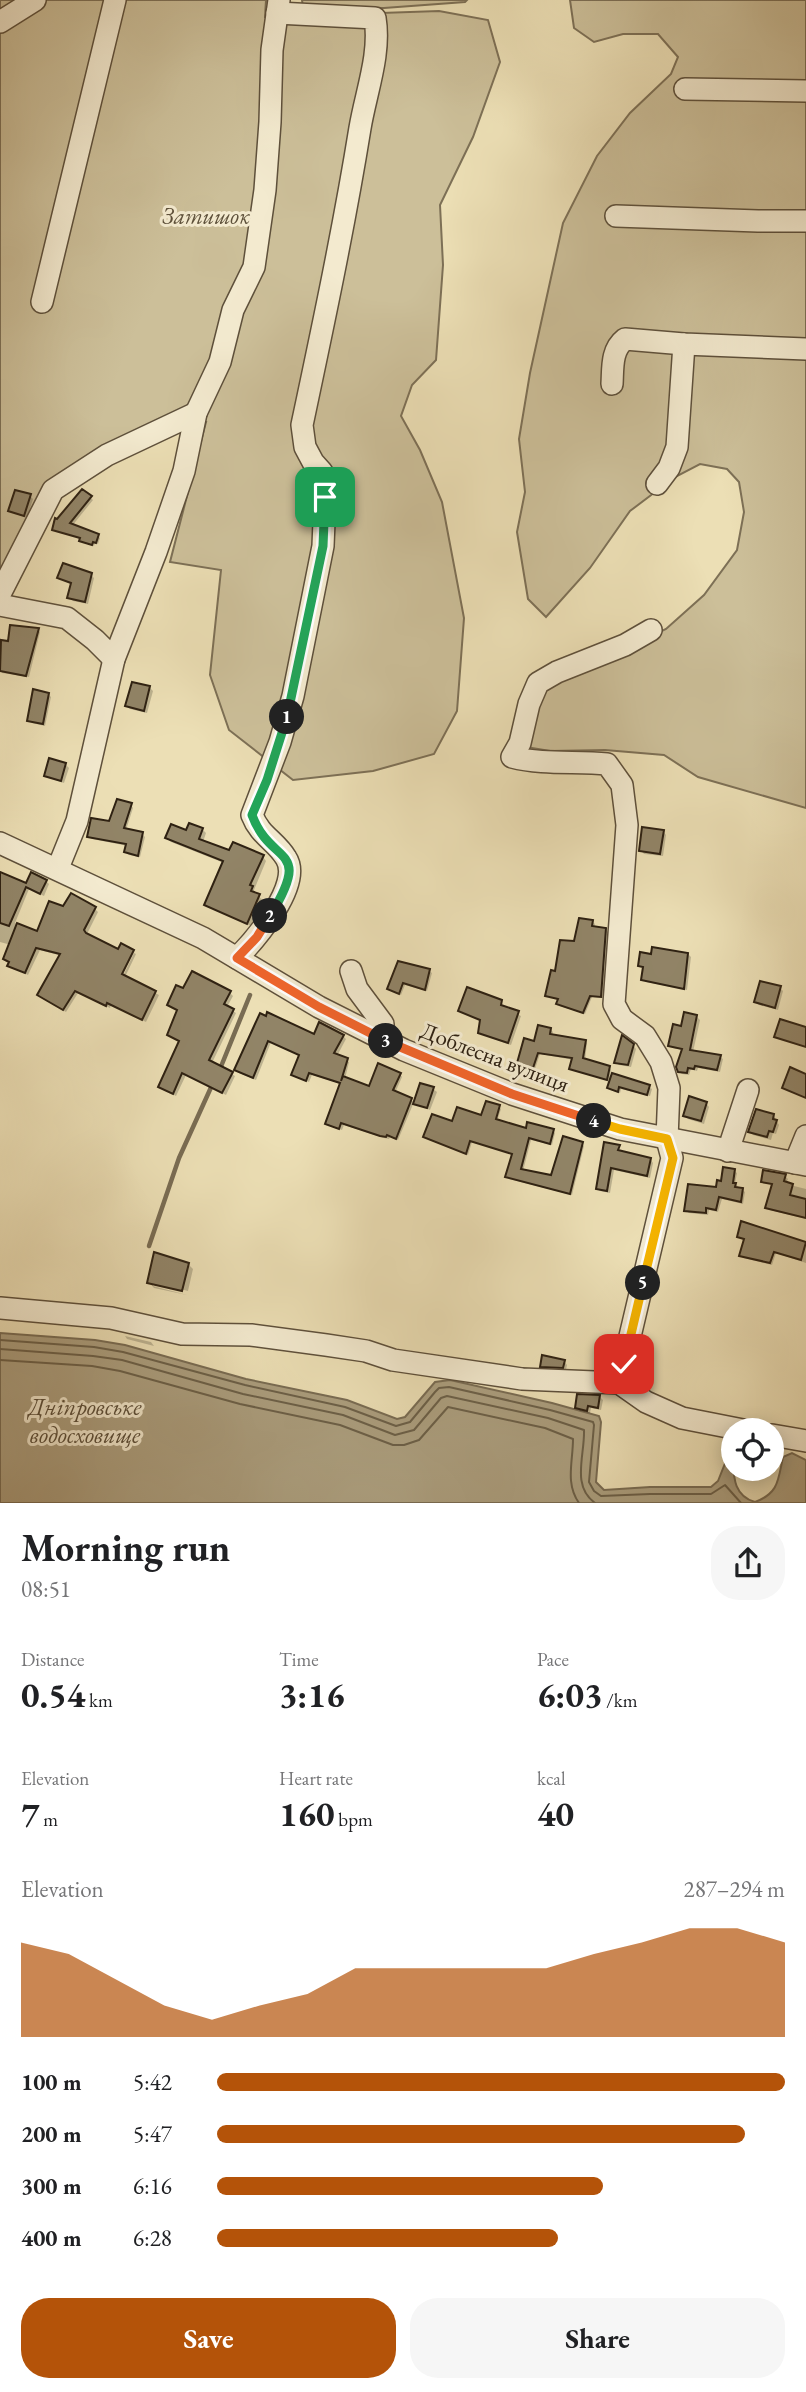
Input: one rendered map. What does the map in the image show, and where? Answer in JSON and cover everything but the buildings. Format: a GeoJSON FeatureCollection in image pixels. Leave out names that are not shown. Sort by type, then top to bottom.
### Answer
{"type":"FeatureCollection","features":[{"type":"Feature","properties":{"kind":"street"},"geometry":{"type":"LineString","coordinates":[[0,22],[35,0]]}},
{"type":"Feature","properties":{"kind":"street"},"geometry":{"type":"LineString","coordinates":[[42,302],[115,0]]}},
{"type":"Feature","properties":{"kind":"street"},"geometry":{"type":"LineString","coordinates":[[58,868],[77,821],[114,659],[184,471],[196,413],[220,362],[233,310],[254,267],[265,190],[272,50],[278,7],[375,18],[377,30],[353,173],[302,425],[305,447],[322,472],[325,497],[323,546],[293,696],[280,742],[252,815],[257,828],[287,859],[290,873],[285,892],[257,937],[237,958]]}},
{"type":"Feature","properties":{"kind":"street"},"geometry":{"type":"LineString","coordinates":[[685,89],[806,91]]}},
{"type":"Feature","properties":{"kind":"street"},"geometry":{"type":"LineString","coordinates":[[616,216],[806,220]]}},
{"type":"Feature","properties":{"kind":"street"},"geometry":{"type":"LineString","coordinates":[[612,384],[614,358],[618,345],[625,339],[806,349]]}},
{"type":"Feature","properties":{"kind":"street"},"geometry":{"type":"LineString","coordinates":[[657,484],[669,468],[677,447],[684,344]]}},
{"type":"Feature","properties":{"kind":"street"},"geometry":{"type":"LineString","coordinates":[[0,594],[53,490],[107,456],[196,413]]}},
{"type":"Feature","properties":{"kind":"street"},"geometry":{"type":"LineString","coordinates":[[0,605],[67,618],[114,659]]}},
{"type":"Feature","properties":{"kind":"street"},"geometry":{"type":"LineString","coordinates":[[619,1383],[673,1158],[667,1139],[669,1088],[661,1062],[645,1036],[622,1019],[614,1004],[627,825],[622,785],[607,764],[529,761],[512,757],[520,743],[529,704],[538,683],[557,672],[625,645],[651,630]]}},
{"type":"Feature","properties":{"kind":"street","name":"Доблесна вулиця"},"geometry":{"type":"LineString","coordinates":[[0,843],[203,938],[319,1007],[404,1051],[512,1094],[620,1129],[800,1164]]}},
{"type":"Feature","properties":{"kind":"street"},"geometry":{"type":"LineString","coordinates":[[351,971],[356,989],[383,1024],[382,1040]]}},
{"type":"Feature","properties":{"kind":"street"},"geometry":{"type":"LineString","coordinates":[[729,1151],[748,1090]]}},
{"type":"Feature","properties":{"kind":"street"},"geometry":{"type":"LineString","coordinates":[[800,1164],[806,1136]]}},
{"type":"Feature","properties":{"kind":"street"},"geometry":{"type":"LineString","coordinates":[[0,1308],[111,1318],[182,1334],[251,1335],[326,1345],[366,1351],[393,1360],[522,1379],[619,1383],[646,1402],[682,1418],[721,1426]]}},
{"type":"Feature","properties":{"kind":"street"},"geometry":{"type":"LineString","coordinates":[[784,1437],[806,1441]]}},
{"type":"Feature","properties":{"kind":"green space","name":"Затишок"},"geometry":{"type":"Polygon","coordinates":[[[0,0],[266,0],[265,17],[439,11],[488,20],[500,62],[473,137],[440,205],[443,265],[436,360],[412,385],[401,416],[420,450],[442,502],[464,618],[457,711],[434,754],[373,771],[293,780],[229,730],[210,675],[221,570],[170,562],[206,422],[166,423],[50,487],[0,587],[0,0]]]}},
{"type":"Feature","properties":{"kind":"green space"},"geometry":{"type":"Polygon","coordinates":[[[302,0],[467,0],[384,8],[303,7],[302,0]]]}},
{"type":"Feature","properties":{"kind":"green space"},"geometry":{"type":"Polygon","coordinates":[[[570,0],[806,0],[806,808],[698,777],[664,755],[605,750],[550,751],[526,747],[542,690],[666,629],[704,595],[737,550],[744,512],[739,482],[727,469],[700,464],[675,477],[630,511],[590,568],[546,617],[528,599],[517,532],[525,492],[519,439],[530,373],[563,223],[597,156],[630,113],[671,74],[678,57],[658,34],[623,34],[594,42],[574,28],[570,0]]]}},
{"type":"Feature","properties":{"kind":"water","name":"Дніпровське водосховище"},"geometry":{"type":"Polygon","coordinates":[[[0,1333],[95,1340],[125,1345],[246,1379],[347,1400],[397,1419],[405,1417],[435,1382],[450,1380],[552,1403],[599,1416],[601,1422],[596,1482],[604,1490],[711,1487],[721,1474],[721,1481],[735,1481],[742,1494],[755,1502],[769,1494],[777,1481],[784,1481],[784,1457],[792,1453],[806,1460],[806,1503],[0,1503],[0,1333]]]}},
{"type":"Feature","properties":{"kind":"waterway"},"geometry":{"type":"LineString","coordinates":[[220,1069],[250,995]]}},
{"type":"Feature","properties":{"kind":"waterway"},"geometry":{"type":"LineString","coordinates":[[149,1246],[179,1158],[213,1083]]}},
{"type":"Feature","properties":{"kind":"route"},"geometry":{"type":"LineString","coordinates":[[325,497],[323,546],[293,696],[267,780],[252,815],[257,828],[287,859],[290,873],[285,892],[257,937],[237,958],[319,1007],[404,1051],[512,1094],[620,1129],[667,1139],[673,1158],[624,1364]]}}]}
